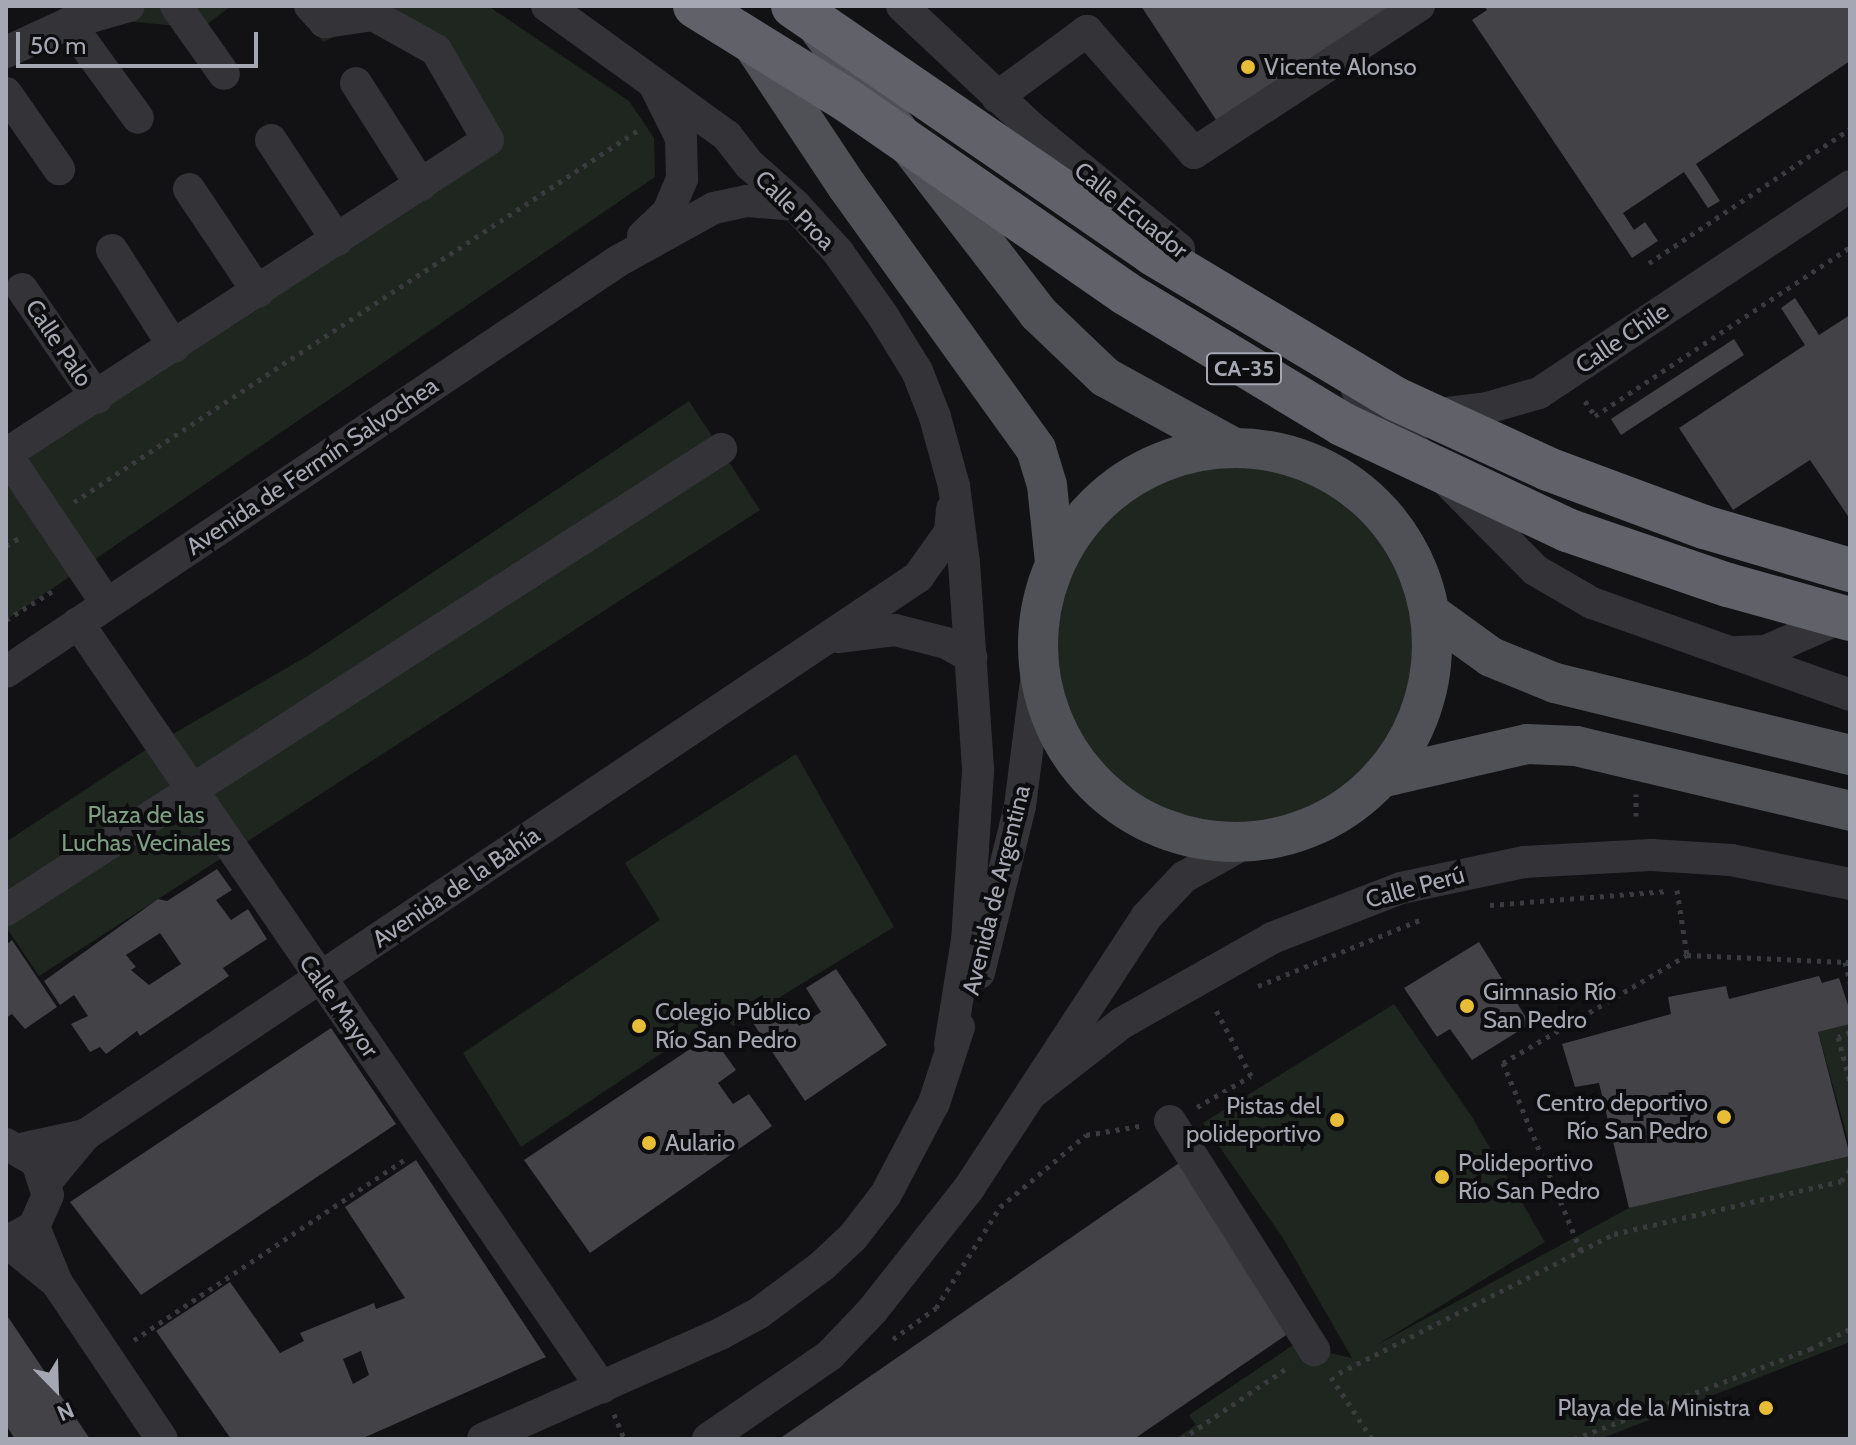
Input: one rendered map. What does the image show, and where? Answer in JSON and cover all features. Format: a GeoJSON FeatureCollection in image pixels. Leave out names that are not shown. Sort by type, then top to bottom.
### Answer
{"type":"FeatureCollection","features":[{"type":"Feature","properties":{"kind":"highway","name":"CA-35"},"geometry":{"type":"LineString","coordinates":[[695,6],[848,101],[1125,293],[1342,424],[1567,530],[1728,585],[1850,617]]}},
{"type":"Feature","properties":{"kind":"highway","name":"CA-35"},"geometry":{"type":"LineString","coordinates":[[793,6],[1152,253],[1396,399],[1561,474],[1704,527],[1850,570]]}},
{"type":"Feature","properties":{"kind":"main road"},"geometry":{"type":"LineString","coordinates":[[723,6],[1036,449],[1047,485],[1055,563]]}},
{"type":"Feature","properties":{"kind":"main road"},"geometry":{"type":"LineString","coordinates":[[802,6],[1038,313],[1105,377],[1234,448]]}},
{"type":"Feature","properties":{"kind":"main road"},"geometry":{"type":"LineString","coordinates":[[1234,448],[1307,461],[1370,500],[1414,560],[1430,613],[1432,658],[1424,701],[1407,742],[1380,778],[1320,822],[1249,841],[1184,836],[1144,820],[1108,796],[1065,748],[1047,708],[1038,666],[1041,603],[1055,563],[1078,524],[1127,479],[1189,452],[1234,448]]}},
{"type":"Feature","properties":{"kind":"main road"},"geometry":{"type":"LineString","coordinates":[[1430,613],[1491,657],[1555,683],[1850,755]]}},
{"type":"Feature","properties":{"kind":"main road"},"geometry":{"type":"LineString","coordinates":[[1380,778],[1527,744],[1588,747],[1850,811]]}},
{"type":"Feature","properties":{"kind":"street"},"geometry":{"type":"LineString","coordinates":[[6,52],[69,23],[129,6]]}},
{"type":"Feature","properties":{"kind":"street"},"geometry":{"type":"LineString","coordinates":[[176,6],[224,74]]}},
{"type":"Feature","properties":{"kind":"street"},"geometry":{"type":"LineString","coordinates":[[106,603],[6,454],[97,398],[488,140],[436,50],[373,15],[325,22],[310,6]]}},
{"type":"Feature","properties":{"kind":"street","name":"Calle Proa"},"geometry":{"type":"LineString","coordinates":[[547,6],[727,136],[750,165],[795,205],[838,252],[917,371],[954,486],[971,657],[978,771],[974,871],[950,1045]]}},
{"type":"Feature","properties":{"kind":"street","name":"Calle Ecuador"},"geometry":{"type":"LineString","coordinates":[[902,6],[1031,127],[1370,400]]}},
{"type":"Feature","properties":{"kind":"street"},"geometry":{"type":"LineString","coordinates":[[997,97],[1087,31],[1194,153],[1419,6]]}},
{"type":"Feature","properties":{"kind":"street"},"geometry":{"type":"LineString","coordinates":[[69,23],[138,118]]}},
{"type":"Feature","properties":{"kind":"street"},"geometry":{"type":"LineString","coordinates":[[618,261],[668,212],[682,179],[681,138],[670,109],[649,77]]}},
{"type":"Feature","properties":{"kind":"street"},"geometry":{"type":"LineString","coordinates":[[356,83],[421,185]]}},
{"type":"Feature","properties":{"kind":"street"},"geometry":{"type":"LineString","coordinates":[[6,93],[59,169]]}},
{"type":"Feature","properties":{"kind":"street"},"geometry":{"type":"LineString","coordinates":[[714,208],[735,168],[727,136]]}},
{"type":"Feature","properties":{"kind":"street"},"geometry":{"type":"LineString","coordinates":[[271,140],[337,240]]}},
{"type":"Feature","properties":{"kind":"street","name":"Calle Chile"},"geometry":{"type":"LineString","coordinates":[[1370,400],[1425,416],[1487,408],[1544,390],[1850,186]]}},
{"type":"Feature","properties":{"kind":"street"},"geometry":{"type":"LineString","coordinates":[[189,189],[258,292]]}},
{"type":"Feature","properties":{"kind":"street"},"geometry":{"type":"LineString","coordinates":[[618,261],[714,208],[747,201],[795,205]]}},
{"type":"Feature","properties":{"kind":"street"},"geometry":{"type":"LineString","coordinates":[[112,250],[174,347]]}},
{"type":"Feature","properties":{"kind":"street","name":"Avenida de Fermín Salvochea"},"geometry":{"type":"LineString","coordinates":[[6,672],[618,261]]}},
{"type":"Feature","properties":{"kind":"street","name":"Calle Palo"},"geometry":{"type":"LineString","coordinates":[[22,289],[97,398]]}},
{"type":"Feature","properties":{"kind":"street"},"geometry":{"type":"LineString","coordinates":[[1500,535],[1488,474],[1498,447],[1544,390]]}},
{"type":"Feature","properties":{"kind":"street"},"geometry":{"type":"LineString","coordinates":[[1370,400],[1535,570],[1592,603],[1850,695]]}},
{"type":"Feature","properties":{"kind":"street"},"geometry":{"type":"LineString","coordinates":[[6,910],[721,449]]}},
{"type":"Feature","properties":{"kind":"street","name":"Calle Proa"},"geometry":{"type":"LineString","coordinates":[[827,639],[918,577],[933,559],[950,532],[954,486]]}},
{"type":"Feature","properties":{"kind":"street"},"geometry":{"type":"LineString","coordinates":[[1730,652],[1766,651],[1850,617]]}},
{"type":"Feature","properties":{"kind":"street","name":"Calle Mayor"},"geometry":{"type":"LineString","coordinates":[[78,623],[602,1388]]}},
{"type":"Feature","properties":{"kind":"street"},"geometry":{"type":"LineString","coordinates":[[827,639],[895,630],[946,643],[971,657]]}},
{"type":"Feature","properties":{"kind":"street","name":"Avenida de la Bahía"},"geometry":{"type":"LineString","coordinates":[[85,1135],[827,639]]}},
{"type":"Feature","properties":{"kind":"street","name":"Avenida de Argentina"},"geometry":{"type":"LineString","coordinates":[[483,1439],[602,1388],[759,1313],[853,1237],[913,1145],[934,1103],[950,1045],[985,954],[1010,850],[1038,666]]}},
{"type":"Feature","properties":{"kind":"street"},"geometry":{"type":"LineString","coordinates":[[708,1439],[830,1355],[872,1311],[947,1219],[1147,916],[1184,877],[1249,841]]}},
{"type":"Feature","properties":{"kind":"street","name":"Calle Perú"},"geometry":{"type":"LineString","coordinates":[[1031,1094],[1122,1023],[1259,945],[1401,888],[1524,862],[1651,855],[1731,860],[1850,884]]}},
{"type":"Feature","properties":{"kind":"street"},"geometry":{"type":"LineString","coordinates":[[1170,1121],[1322,1363]]}},
{"type":"Feature","properties":{"kind":"street"},"geometry":{"type":"LineString","coordinates":[[14,1146],[85,1135]]}},
{"type":"Feature","properties":{"kind":"street"},"geometry":{"type":"LineString","coordinates":[[47,1181],[85,1135]]}},
{"type":"Feature","properties":{"kind":"street"},"geometry":{"type":"LineString","coordinates":[[14,1146],[37,1162],[47,1181],[47,1202],[16,1237],[57,1283],[162,1439]]}},
{"type":"Feature","properties":{"kind":"path"},"geometry":{"type":"LineString","coordinates":[[6,546],[670,109]]}},
{"type":"Feature","properties":{"kind":"path"},"geometry":{"type":"LineString","coordinates":[[1649,263],[1850,129]]}},
{"type":"Feature","properties":{"kind":"path"},"geometry":{"type":"LineString","coordinates":[[1544,390],[1566,411],[1584,399],[1595,416],[1850,247]]}},
{"type":"Feature","properties":{"kind":"path"},"geometry":{"type":"LineString","coordinates":[[6,620],[55,587]]}},
{"type":"Feature","properties":{"kind":"path"},"geometry":{"type":"LineString","coordinates":[[1481,905],[1679,890],[1687,955]]}},
{"type":"Feature","properties":{"kind":"path"},"geometry":{"type":"LineString","coordinates":[[1243,992],[1435,914]]}},
{"type":"Feature","properties":{"kind":"path"},"geometry":{"type":"LineString","coordinates":[[1581,1251],[1503,1063],[1687,955],[1847,962],[1850,982]]}},
{"type":"Feature","properties":{"kind":"path"},"geometry":{"type":"LineString","coordinates":[[887,1343],[936,1308],[1000,1207],[1086,1135],[1170,1121],[1251,1076],[1213,1004],[1228,998]]}},
{"type":"Feature","properties":{"kind":"path"},"geometry":{"type":"LineString","coordinates":[[1850,1032],[1838,1037],[1850,1082]]}},
{"type":"Feature","properties":{"kind":"path"},"geometry":{"type":"LineString","coordinates":[[107,1357],[432,1140]]}},
{"type":"Feature","properties":{"kind":"path"},"geometry":{"type":"LineString","coordinates":[[1182,1439],[1322,1363],[1614,1234],[1841,1181],[1850,1170]]}},
{"type":"Feature","properties":{"kind":"path"},"geometry":{"type":"LineString","coordinates":[[1574,1439],[1810,1349],[1850,1329]]}},
{"type":"Feature","properties":{"kind":"path"},"geometry":{"type":"LineString","coordinates":[[1322,1363],[1372,1439]]}},
{"type":"Feature","properties":{"kind":"green space"},"geometry":{"type":"Polygon","coordinates":[[[70,6],[231,6],[202,28],[78,17],[70,6]]]}},
{"type":"Feature","properties":{"kind":"green space"},"geometry":{"type":"Polygon","coordinates":[[[294,6],[488,6],[629,101],[654,138],[655,177],[6,620],[6,467],[503,146],[460,79],[362,25],[323,42],[294,6]]]}},
{"type":"Feature","properties":{"kind":"green space","name":"Plaza de las Luchas Vecinales"},"geometry":{"type":"Polygon","coordinates":[[[689,401],[760,510],[39,976],[6,927],[6,842],[144,751],[309,655],[689,401]]]}},
{"type":"Feature","properties":{"kind":"green space"},"geometry":{"type":"Polygon","coordinates":[[[1234,464],[1269,467],[1303,478],[1334,494],[1361,517],[1384,544],[1400,575],[1411,609],[1414,644],[1411,679],[1400,713],[1384,744],[1361,771],[1334,794],[1303,810],[1269,821],[1234,824],[1199,821],[1165,810],[1134,794],[1107,771],[1084,744],[1068,713],[1057,679],[1054,644],[1057,609],[1068,575],[1084,544],[1107,517],[1134,494],[1165,478],[1199,467],[1234,464]]]}},
{"type":"Feature","properties":{"kind":"green space"},"geometry":{"type":"Polygon","coordinates":[[[796,754],[894,927],[733,1026],[722,1013],[521,1147],[463,1053],[660,920],[625,863],[796,754]]]}},
{"type":"Feature","properties":{"kind":"green space"},"geometry":{"type":"Polygon","coordinates":[[[1394,1004],[1472,1117],[1545,1242],[1375,1346],[1629,1208],[1850,1156],[1850,1342],[1600,1439],[1175,1439],[1196,1425],[1189,1415],[1293,1345],[1352,1358],[1283,1238],[1203,1123],[1394,1004]]]}},
{"type":"Feature","properties":{"kind":"green space"},"geometry":{"type":"Polygon","coordinates":[[[1850,1024],[1850,1147],[1818,1032],[1850,1024]]]}},
{"type":"Feature","properties":{"kind":"building","name":"Vicente Alonso"},"geometry":{"type":"Polygon","coordinates":[[[1141,6],[1408,6],[1222,129],[1141,6]]]}},
{"type":"Feature","properties":{"kind":"building"},"geometry":{"type":"Polygon","coordinates":[[[1484,6],[1850,6],[1850,61],[1696,164],[1720,201],[1708,208],[1684,172],[1623,213],[1634,230],[1645,222],[1658,241],[1632,258],[1472,20],[1487,10],[1484,6]]]}},
{"type":"Feature","properties":{"kind":"building"},"geometry":{"type":"Polygon","coordinates":[[[1795,298],[1819,335],[1850,315],[1850,519],[1810,460],[1733,510],[1679,428],[1805,345],[1781,308],[1795,298]]]}},
{"type":"Feature","properties":{"kind":"building"},"geometry":{"type":"Polygon","coordinates":[[[1734,339],[1744,355],[1621,435],[1611,419],[1734,339]]]}},
{"type":"Feature","properties":{"kind":"building"},"geometry":{"type":"Polygon","coordinates":[[[217,869],[232,890],[216,900],[231,920],[248,909],[267,939],[223,968],[229,976],[140,1036],[137,1031],[106,1054],[100,1047],[90,1052],[71,1024],[88,1016],[74,995],[60,1005],[44,981],[158,899],[167,901],[217,869]],[[160,933],[126,955],[136,967],[131,970],[149,985],[181,964],[160,933]]]}},
{"type":"Feature","properties":{"kind":"building"},"geometry":{"type":"Polygon","coordinates":[[[12,940],[57,1007],[25,1029],[12,1014],[6,1018],[6,945],[12,940]]]}},
{"type":"Feature","properties":{"kind":"building","name":"Gimnasio Río San Pedro"},"geometry":{"type":"Polygon","coordinates":[[[1479,942],[1530,1024],[1472,1060],[1450,1029],[1437,1037],[1404,988],[1479,942]]]}},
{"type":"Feature","properties":{"kind":"building"},"geometry":{"type":"Polygon","coordinates":[[[836,969],[887,1045],[805,1101],[753,1023],[783,1002],[799,1026],[821,1012],[806,988],[836,969]]]}},
{"type":"Feature","properties":{"kind":"building","name":"Centro deportivo Río San Pedro"},"geometry":{"type":"Polygon","coordinates":[[[1819,976],[1822,983],[1839,978],[1850,1011],[1850,1024],[1818,1032],[1850,1156],[1629,1208],[1599,1083],[1575,1087],[1562,1044],[1671,1014],[1668,997],[1726,986],[1729,999],[1819,976]]]}},
{"type":"Feature","properties":{"kind":"building"},"geometry":{"type":"Polygon","coordinates":[[[331,1028],[396,1124],[141,1295],[70,1202],[331,1028]]]}},
{"type":"Feature","properties":{"kind":"building","name":"Aulario"},"geometry":{"type":"Polygon","coordinates":[[[711,1035],[736,1070],[718,1083],[733,1104],[749,1094],[772,1126],[590,1253],[524,1160],[711,1035]]]}},
{"type":"Feature","properties":{"kind":"building"},"geometry":{"type":"Polygon","coordinates":[[[416,1160],[546,1357],[361,1439],[231,1439],[156,1331],[230,1282],[280,1353],[304,1341],[300,1333],[374,1303],[376,1309],[405,1298],[345,1207],[416,1160]],[[361,1351],[343,1359],[353,1384],[369,1375],[361,1351]]]}},
{"type":"Feature","properties":{"kind":"building"},"geometry":{"type":"Polygon","coordinates":[[[1182,1161],[1295,1329],[1134,1439],[779,1439],[1182,1161]]]}},
{"type":"Feature","properties":{"kind":"building"},"geometry":{"type":"Polygon","coordinates":[[[6,1314],[90,1439],[15,1439],[6,1425],[6,1314]]]}},
{"type":"Feature","properties":{"kind":"place","name":"Vicente Alonso"},"geometry":{"type":"Point","coordinates":[1248,67]}},
{"type":"Feature","properties":{"kind":"place","name":"Gimnasio Río San Pedro"},"geometry":{"type":"Point","coordinates":[1467,1006]}},
{"type":"Feature","properties":{"kind":"place","name":"Colegio Público Río San Pedro"},"geometry":{"type":"Point","coordinates":[639,1026]}},
{"type":"Feature","properties":{"kind":"place","name":"Centro deportivo Río San Pedro"},"geometry":{"type":"Point","coordinates":[1724,1117]}},
{"type":"Feature","properties":{"kind":"place","name":"Pistas del polideportivo"},"geometry":{"type":"Point","coordinates":[1337,1120]}},
{"type":"Feature","properties":{"kind":"place","name":"Aulario"},"geometry":{"type":"Point","coordinates":[649,1143]}},
{"type":"Feature","properties":{"kind":"place","name":"Polideportivo Río San Pedro"},"geometry":{"type":"Point","coordinates":[1442,1177]}},
{"type":"Feature","properties":{"kind":"place","name":"Playa de la Ministra"},"geometry":{"type":"Point","coordinates":[1766,1408]}}]}
